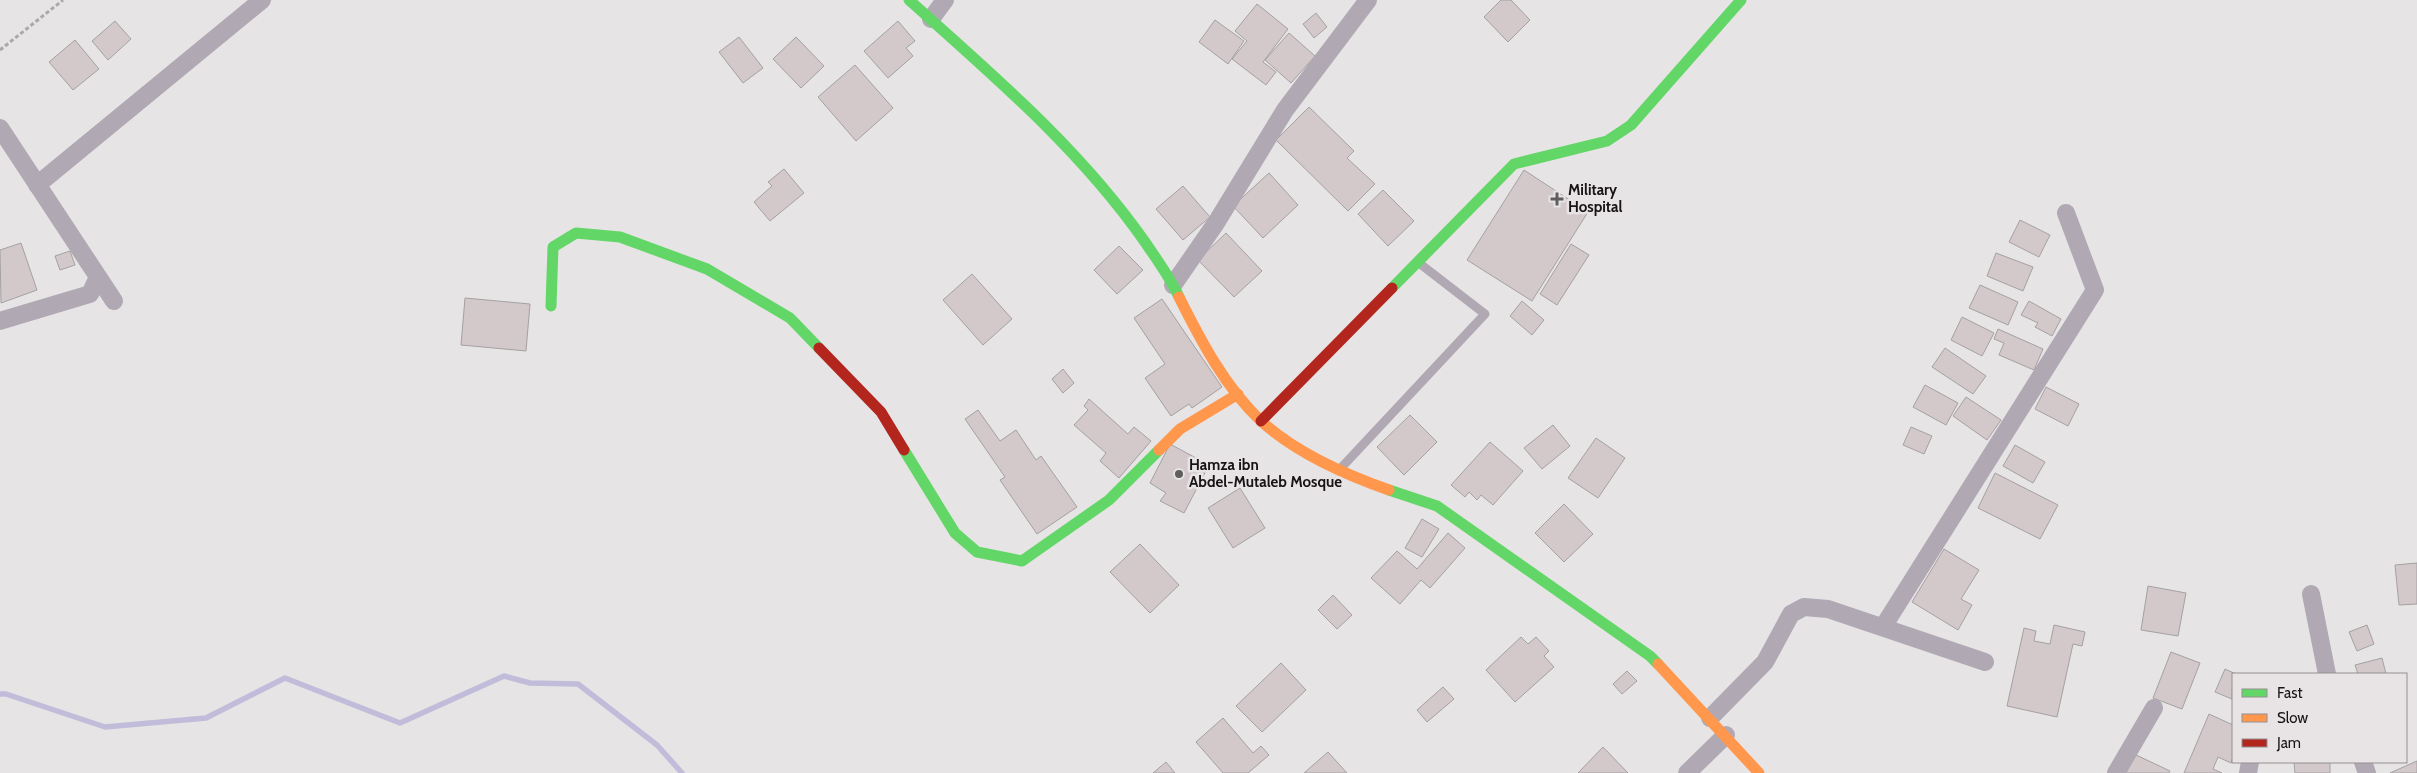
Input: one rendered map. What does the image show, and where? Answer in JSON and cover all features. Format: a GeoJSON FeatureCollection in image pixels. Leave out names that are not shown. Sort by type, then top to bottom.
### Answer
{"type":"FeatureCollection","features":[{"type":"Feature","properties":{"kind":"street"},"geometry":{"type":"LineString","coordinates":[[37,185],[262,0]]}},
{"type":"Feature","properties":{"kind":"street"},"geometry":{"type":"LineString","coordinates":[[909,0],[1003,84],[1077,157],[1126,215],[1173,285],[1200,339],[1223,376],[1262,421],[1286,440],[1351,477],[1437,506],[1650,656],[1726,735],[1759,773]]}},
{"type":"Feature","properties":{"kind":"street"},"geometry":{"type":"LineString","coordinates":[[931,19],[944,0]]}},
{"type":"Feature","properties":{"kind":"street"},"geometry":{"type":"LineString","coordinates":[[1173,285],[1216,223],[1285,110],[1368,0]]}},
{"type":"Feature","properties":{"kind":"street"},"geometry":{"type":"LineString","coordinates":[[1262,421],[1514,164],[1607,141],[1631,125],[1741,0]]}},
{"type":"Feature","properties":{"kind":"street"},"geometry":{"type":"LineString","coordinates":[[0,128],[114,302]]}},
{"type":"Feature","properties":{"kind":"street"},"geometry":{"type":"LineString","coordinates":[[1883,627],[2095,290],[2066,213]]}},
{"type":"Feature","properties":{"kind":"street"},"geometry":{"type":"LineString","coordinates":[[551,306],[554,247],[576,233],[620,238],[707,269],[790,318],[881,412],[955,533],[977,552],[1022,560],[1109,500],[1180,429],[1238,394]]}},
{"type":"Feature","properties":{"kind":"street"},"geometry":{"type":"LineString","coordinates":[[0,321],[90,294],[98,277]]}},
{"type":"Feature","properties":{"kind":"street"},"geometry":{"type":"LineString","coordinates":[[2311,594],[2327,673]]}},
{"type":"Feature","properties":{"kind":"street"},"geometry":{"type":"LineString","coordinates":[[1710,718],[1765,662],[1791,614],[1804,607],[1828,609],[1985,662]]}},
{"type":"Feature","properties":{"kind":"street"},"geometry":{"type":"LineString","coordinates":[[2116,773],[2154,708]]}},
{"type":"Feature","properties":{"kind":"street"},"geometry":{"type":"LineString","coordinates":[[1687,773],[1726,735]]}},
{"type":"Feature","properties":{"kind":"lane"},"geometry":{"type":"LineString","coordinates":[[1339,470],[1485,314],[1418,262]]}},
{"type":"Feature","properties":{"kind":"path"},"geometry":{"type":"LineString","coordinates":[[0,50],[63,0]]}},
{"type":"Feature","properties":{"kind":"building"},"geometry":{"type":"Polygon","coordinates":[[[1501,0],[1511,0],[1530,20],[1508,42],[1484,17],[1501,0]]]}},
{"type":"Feature","properties":{"kind":"building"},"geometry":{"type":"Polygon","coordinates":[[[1257,4],[1288,29],[1263,62],[1276,72],[1266,85],[1232,59],[1247,41],[1235,31],[1257,4]]]}},
{"type":"Feature","properties":{"kind":"building"},"geometry":{"type":"Polygon","coordinates":[[[1316,13],[1327,27],[1314,38],[1303,24],[1316,13]]]}},
{"type":"Feature","properties":{"kind":"building"},"geometry":{"type":"Polygon","coordinates":[[[1215,20],[1244,41],[1228,64],[1199,42],[1215,20]]]}},
{"type":"Feature","properties":{"kind":"building"},"geometry":{"type":"Polygon","coordinates":[[[115,21],[131,39],[108,60],[92,41],[115,21]]]}},
{"type":"Feature","properties":{"kind":"building"},"geometry":{"type":"Polygon","coordinates":[[[898,21],[915,41],[906,48],[913,56],[888,78],[864,51],[898,21]]]}},
{"type":"Feature","properties":{"kind":"building"},"geometry":{"type":"Polygon","coordinates":[[[1289,33],[1315,56],[1291,83],[1265,60],[1289,33]]]}},
{"type":"Feature","properties":{"kind":"building"},"geometry":{"type":"Polygon","coordinates":[[[739,37],[763,68],[743,83],[719,52],[739,37]]]}},
{"type":"Feature","properties":{"kind":"building"},"geometry":{"type":"Polygon","coordinates":[[[796,37],[824,66],[801,88],[773,59],[796,37]]]}},
{"type":"Feature","properties":{"kind":"building"},"geometry":{"type":"Polygon","coordinates":[[[75,40],[99,69],[73,90],[49,62],[75,40]]]}},
{"type":"Feature","properties":{"kind":"building"},"geometry":{"type":"Polygon","coordinates":[[[855,65],[893,108],[856,141],[818,97],[855,65]]]}},
{"type":"Feature","properties":{"kind":"building"},"geometry":{"type":"Polygon","coordinates":[[[1309,107],[1354,151],[1347,158],[1375,184],[1348,211],[1276,140],[1309,107]]]}},
{"type":"Feature","properties":{"kind":"building"},"geometry":{"type":"Polygon","coordinates":[[[784,169],[804,193],[770,221],[754,202],[772,186],[768,182],[784,169]]]}},
{"type":"Feature","properties":{"kind":"building"},"geometry":{"type":"Polygon","coordinates":[[[1524,170],[1588,212],[1532,301],[1467,260],[1524,170]]]}},
{"type":"Feature","properties":{"kind":"building"},"geometry":{"type":"Polygon","coordinates":[[[1269,173],[1298,205],[1263,238],[1233,206],[1269,173]]]}},
{"type":"Feature","properties":{"kind":"building"},"geometry":{"type":"Polygon","coordinates":[[[1183,186],[1210,217],[1183,240],[1156,209],[1183,186]]]}},
{"type":"Feature","properties":{"kind":"building"},"geometry":{"type":"Polygon","coordinates":[[[1383,190],[1414,221],[1388,246],[1358,214],[1383,190]]]}},
{"type":"Feature","properties":{"kind":"building"},"geometry":{"type":"Polygon","coordinates":[[[2020,220],[2050,235],[2039,257],[2009,242],[2020,220]]]}},
{"type":"Feature","properties":{"kind":"building"},"geometry":{"type":"Polygon","coordinates":[[[1226,233],[1262,271],[1234,297],[1198,260],[1226,233]]]}},
{"type":"Feature","properties":{"kind":"building"},"geometry":{"type":"Polygon","coordinates":[[[21,243],[37,290],[1,303],[0,250],[21,243]]]}},
{"type":"Feature","properties":{"kind":"building"},"geometry":{"type":"Polygon","coordinates":[[[1571,244],[1589,255],[1557,305],[1540,294],[1571,244]]]}},
{"type":"Feature","properties":{"kind":"building"},"geometry":{"type":"Polygon","coordinates":[[[1119,246],[1143,270],[1117,294],[1094,270],[1119,246]]]}},
{"type":"Feature","properties":{"kind":"building"},"geometry":{"type":"Polygon","coordinates":[[[70,251],[75,265],[60,270],[55,256],[70,251]]]}},
{"type":"Feature","properties":{"kind":"building"},"geometry":{"type":"Polygon","coordinates":[[[1996,253],[2033,267],[2023,291],[1987,276],[1996,253]]]}},
{"type":"Feature","properties":{"kind":"building"},"geometry":{"type":"Polygon","coordinates":[[[972,274],[1012,319],[983,345],[943,300],[972,274]]]}},
{"type":"Feature","properties":{"kind":"building"},"geometry":{"type":"Polygon","coordinates":[[[1980,285],[2018,302],[2008,325],[1969,308],[1980,285]]]}},
{"type":"Feature","properties":{"kind":"building"},"geometry":{"type":"Polygon","coordinates":[[[465,298],[530,304],[526,351],[461,345],[465,298]]]}},
{"type":"Feature","properties":{"kind":"building"},"geometry":{"type":"Polygon","coordinates":[[[1162,299],[1222,387],[1192,408],[1189,404],[1171,416],[1145,378],[1165,364],[1134,318],[1162,299]]]}},
{"type":"Feature","properties":{"kind":"building"},"geometry":{"type":"Polygon","coordinates":[[[1522,301],[1544,320],[1532,335],[1510,316],[1522,301]]]}},
{"type":"Feature","properties":{"kind":"building"},"geometry":{"type":"Polygon","coordinates":[[[2029,301],[2061,319],[2052,336],[2035,327],[2038,323],[2021,315],[2029,301]]]}},
{"type":"Feature","properties":{"kind":"building"},"geometry":{"type":"Polygon","coordinates":[[[1962,317],[1994,333],[1982,356],[1951,340],[1962,317]]]}},
{"type":"Feature","properties":{"kind":"building"},"geometry":{"type":"Polygon","coordinates":[[[1998,329],[2043,349],[2034,370],[1999,355],[2004,343],[1994,339],[1998,329]]]}},
{"type":"Feature","properties":{"kind":"building"},"geometry":{"type":"Polygon","coordinates":[[[1945,348],[1986,376],[1973,394],[1932,367],[1945,348]]]}},
{"type":"Feature","properties":{"kind":"building"},"geometry":{"type":"Polygon","coordinates":[[[1063,369],[1074,383],[1063,393],[1052,379],[1063,369]]]}},
{"type":"Feature","properties":{"kind":"building"},"geometry":{"type":"Polygon","coordinates":[[[1925,385],[1958,403],[1946,425],[1913,407],[1925,385]]]}},
{"type":"Feature","properties":{"kind":"building"},"geometry":{"type":"Polygon","coordinates":[[[2046,387],[2079,404],[2068,426],[2035,409],[2046,387]]]}},
{"type":"Feature","properties":{"kind":"building"},"geometry":{"type":"Polygon","coordinates":[[[1966,397],[2001,420],[1987,440],[1953,416],[1966,397]]]}},
{"type":"Feature","properties":{"kind":"building"},"geometry":{"type":"Polygon","coordinates":[[[1089,399],[1128,434],[1134,427],[1151,441],[1119,478],[1100,461],[1106,453],[1074,425],[1088,410],[1084,406],[1089,399]]]}},
{"type":"Feature","properties":{"kind":"building"},"geometry":{"type":"Polygon","coordinates":[[[978,410],[1000,441],[1016,430],[1036,460],[1041,456],[1077,507],[1037,534],[1000,480],[1005,477],[965,419],[978,410]]]}},
{"type":"Feature","properties":{"kind":"building"},"geometry":{"type":"Polygon","coordinates":[[[1410,415],[1437,442],[1404,475],[1377,447],[1410,415]]]}},
{"type":"Feature","properties":{"kind":"building"},"geometry":{"type":"Polygon","coordinates":[[[1553,425],[1570,446],[1542,469],[1524,448],[1553,425]]]}},
{"type":"Feature","properties":{"kind":"building"},"geometry":{"type":"Polygon","coordinates":[[[1911,427],[1932,436],[1924,454],[1903,445],[1911,427]]]}},
{"type":"Feature","properties":{"kind":"building"},"geometry":{"type":"Polygon","coordinates":[[[1596,438],[1625,458],[1598,498],[1568,478],[1596,438]]]}},
{"type":"Feature","properties":{"kind":"building"},"geometry":{"type":"Polygon","coordinates":[[[1490,442],[1523,471],[1493,505],[1481,495],[1477,500],[1469,492],[1465,497],[1451,485],[1490,442]]]}},
{"type":"Feature","properties":{"kind":"building","name":"Hamza ibn Abdel-Mutaleb Mosque"},"geometry":{"type":"Polygon","coordinates":[[[1170,444],[1209,465],[1184,513],[1160,501],[1166,493],[1150,483],[1170,444]]]}},
{"type":"Feature","properties":{"kind":"building"},"geometry":{"type":"Polygon","coordinates":[[[2015,445],[2045,462],[2033,483],[2003,466],[2015,445]]]}},
{"type":"Feature","properties":{"kind":"building"},"geometry":{"type":"Polygon","coordinates":[[[1995,473],[2058,505],[2040,539],[1978,508],[1995,473]]]}},
{"type":"Feature","properties":{"kind":"building"},"geometry":{"type":"Polygon","coordinates":[[[1240,488],[1265,528],[1233,548],[1208,508],[1240,488]]]}},
{"type":"Feature","properties":{"kind":"building"},"geometry":{"type":"Polygon","coordinates":[[[1564,504],[1593,534],[1564,562],[1535,533],[1564,504]]]}},
{"type":"Feature","properties":{"kind":"building"},"geometry":{"type":"Polygon","coordinates":[[[1422,519],[1439,529],[1422,557],[1405,548],[1422,519]]]}},
{"type":"Feature","properties":{"kind":"building"},"geometry":{"type":"Polygon","coordinates":[[[1448,533],[1465,548],[1430,588],[1421,580],[1400,604],[1371,578],[1397,551],[1417,569],[1448,533]]]}},
{"type":"Feature","properties":{"kind":"building"},"geometry":{"type":"Polygon","coordinates":[[[1140,544],[1179,585],[1150,613],[1110,572],[1140,544]]]}},
{"type":"Feature","properties":{"kind":"building"},"geometry":{"type":"Polygon","coordinates":[[[1944,549],[1979,570],[1961,599],[1972,605],[1958,630],[1912,602],[1944,549]]]}},
{"type":"Feature","properties":{"kind":"building"},"geometry":{"type":"Polygon","coordinates":[[[2417,563],[2417,604],[2399,605],[2395,565],[2417,563]]]}},
{"type":"Feature","properties":{"kind":"building"},"geometry":{"type":"Polygon","coordinates":[[[2148,586],[2186,593],[2178,636],[2141,630],[2148,586]]]}},
{"type":"Feature","properties":{"kind":"building"},"geometry":{"type":"Polygon","coordinates":[[[1333,595],[1352,615],[1337,629],[1318,610],[1333,595]]]}},
{"type":"Feature","properties":{"kind":"building"},"geometry":{"type":"Polygon","coordinates":[[[2054,625],[2085,632],[2082,646],[2073,644],[2057,717],[2007,706],[2024,628],[2036,631],[2034,641],[2050,644],[2054,625]]]}},
{"type":"Feature","properties":{"kind":"building"},"geometry":{"type":"Polygon","coordinates":[[[2367,625],[2374,644],[2357,651],[2349,632],[2367,625]]]}},
{"type":"Feature","properties":{"kind":"building"},"geometry":{"type":"Polygon","coordinates":[[[1521,637],[1528,644],[1536,637],[1549,651],[1544,656],[1554,667],[1515,702],[1486,670],[1521,637]]]}},
{"type":"Feature","properties":{"kind":"building"},"geometry":{"type":"Polygon","coordinates":[[[2171,652],[2200,663],[2182,709],[2153,698],[2171,652]]]}},
{"type":"Feature","properties":{"kind":"building"},"geometry":{"type":"Polygon","coordinates":[[[2382,658],[2386,673],[2358,673],[2355,665],[2382,658]]]}},
{"type":"Feature","properties":{"kind":"building"},"geometry":{"type":"Polygon","coordinates":[[[1281,663],[1306,690],[1262,732],[1236,706],[1281,663]]]}},
{"type":"Feature","properties":{"kind":"building"},"geometry":{"type":"Polygon","coordinates":[[[2225,669],[2234,673],[2232,673],[2232,699],[2215,692],[2225,669]]]}},
{"type":"Feature","properties":{"kind":"building"},"geometry":{"type":"Polygon","coordinates":[[[1627,671],[1637,681],[1622,694],[1613,684],[1627,671]]]}},
{"type":"Feature","properties":{"kind":"building"},"geometry":{"type":"Polygon","coordinates":[[[1443,687],[1454,699],[1427,722],[1417,710],[1443,687]]]}},
{"type":"Feature","properties":{"kind":"building"},"geometry":{"type":"Polygon","coordinates":[[[2209,714],[2232,725],[2231,763],[2218,757],[2213,769],[2222,773],[2184,773],[2209,714]]]}},
{"type":"Feature","properties":{"kind":"building"},"geometry":{"type":"Polygon","coordinates":[[[1223,718],[1253,753],[1261,746],[1269,755],[1248,773],[1223,773],[1196,742],[1223,718]]]}},
{"type":"Feature","properties":{"kind":"building"},"geometry":{"type":"Polygon","coordinates":[[[1603,747],[1628,773],[1578,773],[1603,747]]]}},
{"type":"Feature","properties":{"kind":"building"},"geometry":{"type":"Polygon","coordinates":[[[1328,752],[1347,773],[1304,773],[1328,752]]]}},
{"type":"Feature","properties":{"kind":"building"},"geometry":{"type":"Polygon","coordinates":[[[2134,754],[2170,771],[2169,773],[2126,773],[2134,754]]]}},
{"type":"Feature","properties":{"kind":"building"},"geometry":{"type":"Polygon","coordinates":[[[2417,761],[2417,773],[2390,773],[2417,761]]]}},
{"type":"Feature","properties":{"kind":"building"},"geometry":{"type":"Polygon","coordinates":[[[1166,762],[1175,773],[1153,773],[1166,762]]]}},
{"type":"Feature","properties":{"kind":"building"},"geometry":{"type":"Polygon","coordinates":[[[2294,763],[2330,763],[2330,773],[2295,773],[2294,763]]]}},
{"type":"Feature","properties":{"kind":"waterway"},"geometry":{"type":"LineString","coordinates":[[0,694],[6,694],[105,727],[206,718],[285,678],[400,723],[504,676],[530,683],[578,684],[657,745],[682,773]]}},
{"type":"Feature","properties":{"kind":"traffic: fast"},"geometry":{"type":"LineString","coordinates":[[909,0],[972,56],[1064,144],[1120,208],[1145,242],[1179,297]]}},
{"type":"Feature","properties":{"kind":"traffic: fast"},"geometry":{"type":"LineString","coordinates":[[1392,288],[1514,164],[1607,141],[1631,125],[1741,0]]}},
{"type":"Feature","properties":{"kind":"traffic: fast"},"geometry":{"type":"LineString","coordinates":[[551,306],[553,247],[576,233],[620,237],[707,269],[790,318],[819,348]]}},
{"type":"Feature","properties":{"kind":"traffic: fast"},"geometry":{"type":"LineString","coordinates":[[904,450],[955,533],[977,552],[1022,561],[1109,500],[1159,450]]}},
{"type":"Feature","properties":{"kind":"traffic: fast"},"geometry":{"type":"LineString","coordinates":[[1389,490],[1437,506],[1650,656],[1658,664]]}},
{"type":"Feature","properties":{"kind":"traffic: slow"},"geometry":{"type":"LineString","coordinates":[[1179,297],[1215,363],[1236,393],[1261,421],[1289,443],[1322,462],[1389,490]]}},
{"type":"Feature","properties":{"kind":"traffic: slow"},"geometry":{"type":"LineString","coordinates":[[1159,450],[1180,429],[1238,394]]}},
{"type":"Feature","properties":{"kind":"traffic: slow"},"geometry":{"type":"LineString","coordinates":[[1658,664],[1759,773]]}},
{"type":"Feature","properties":{"kind":"traffic: jam"},"geometry":{"type":"LineString","coordinates":[[1261,421],[1392,288]]}},
{"type":"Feature","properties":{"kind":"traffic: jam"},"geometry":{"type":"LineString","coordinates":[[819,348],[881,412],[904,450]]}},
{"type":"Feature","properties":{"kind":"place","name":"Military Hospital"},"geometry":{"type":"Point","coordinates":[1557,199]}},
{"type":"Feature","properties":{"kind":"place","name":"Hamza ibn Abdel-Mutaleb Mosque"},"geometry":{"type":"Point","coordinates":[1179,474]}}]}
